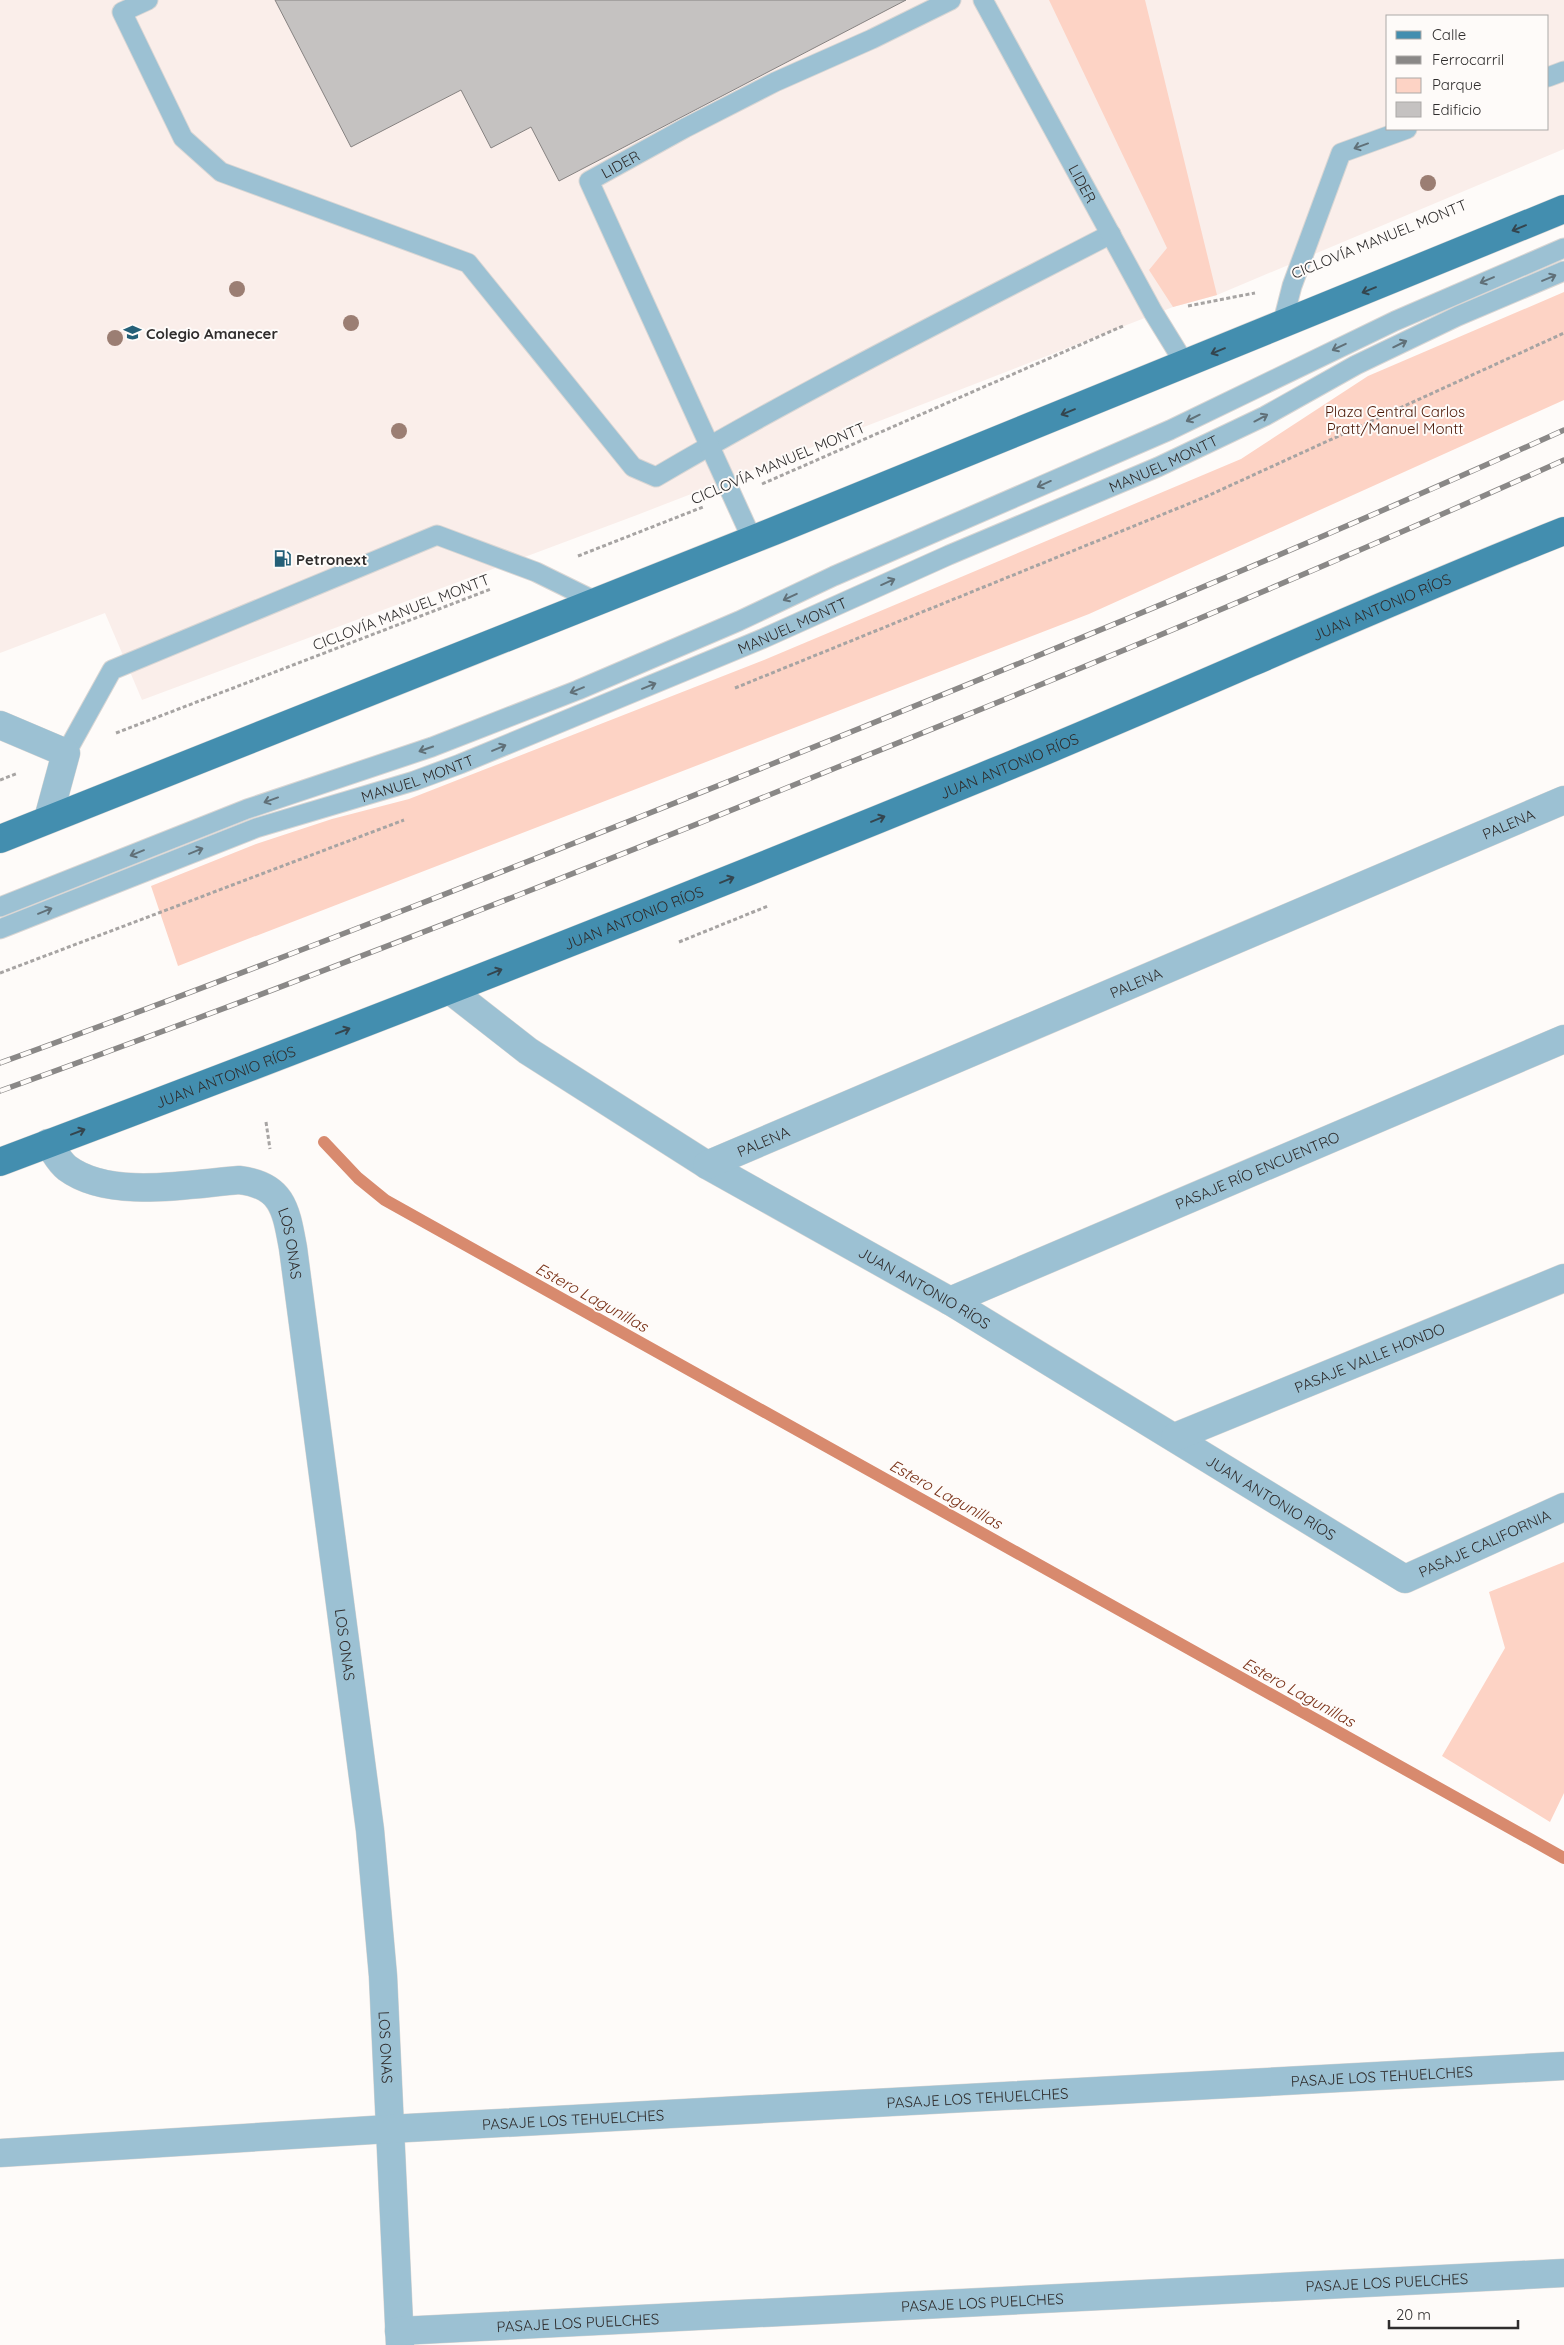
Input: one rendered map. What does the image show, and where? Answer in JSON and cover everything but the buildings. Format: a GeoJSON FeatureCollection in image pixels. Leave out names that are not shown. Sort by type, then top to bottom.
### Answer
{"type":"FeatureCollection","features":[{"type":"Feature","properties":{"kind":"main road"},"geometry":{"type":"LineString","coordinates":[[0,838],[752,540],[1564,210]]}},
{"type":"Feature","properties":{"kind":"main road","name":"JUAN ANTONIO RÍOS"},"geometry":{"type":"LineString","coordinates":[[0,1162],[450,990],[997,771],[1467,570],[1564,531]]}},
{"type":"Feature","properties":{"kind":"street"},"geometry":{"type":"LineString","coordinates":[[0,725],[66,753],[48,819]]}},
{"type":"Feature","properties":{"kind":"street","name":"PALENA"},"geometry":{"type":"LineString","coordinates":[[707,1165],[1564,800]]}},
{"type":"Feature","properties":{"kind":"street","name":"JUAN ANTONIO RÍOS"},"geometry":{"type":"LineString","coordinates":[[450,990],[528,1051],[707,1165],[950,1301],[1405,1579]]}},
{"type":"Feature","properties":{"kind":"street","name":"PASAJE RÍO ENCUENTRO"},"geometry":{"type":"LineString","coordinates":[[950,1301],[1564,1039]]}},
{"type":"Feature","properties":{"kind":"street","name":"LOS ONAS"},"geometry":{"type":"LineString","coordinates":[[48,1143],[65,1166],[94,1181],[132,1187],[239,1180],[251,1181],[263,1185],[273,1192],[281,1202],[286,1214],[294,1258],[370,1830],[383,1976],[400,2338]]}},
{"type":"Feature","properties":{"kind":"street","name":"PASAJE VALLE HONDO"},"geometry":{"type":"LineString","coordinates":[[1175,1437],[1564,1278]]}},
{"type":"Feature","properties":{"kind":"street","name":"PASAJE CALIFORNIA"},"geometry":{"type":"LineString","coordinates":[[1405,1579],[1564,1507]]}},
{"type":"Feature","properties":{"kind":"street","name":"PASAJE LOS TEHUELCHES"},"geometry":{"type":"LineString","coordinates":[[0,2153],[389,2129],[1564,2066]]}},
{"type":"Feature","properties":{"kind":"street","name":"PASAJE LOS PUELCHES"},"geometry":{"type":"LineString","coordinates":[[400,2338],[1564,2273]]}},
{"type":"Feature","properties":{"kind":"lane"},"geometry":{"type":"LineString","coordinates":[[148,0],[122,12],[183,138],[221,172],[468,263],[633,467],[656,477],[812,388],[1111,234]]}},
{"type":"Feature","properties":{"kind":"lane","name":"LIDER"},"geometry":{"type":"LineString","coordinates":[[752,540],[589,181],[685,128],[775,82],[872,39],[951,0]]}},
{"type":"Feature","properties":{"kind":"lane","name":"LIDER"},"geometry":{"type":"LineString","coordinates":[[983,0],[1153,312],[1185,364]]}},
{"type":"Feature","properties":{"kind":"lane"},"geometry":{"type":"LineString","coordinates":[[1549,77],[1564,71]]}},
{"type":"Feature","properties":{"kind":"lane"},"geometry":{"type":"LineString","coordinates":[[1282,325],[1292,286],[1341,153],[1404,130]]}},
{"type":"Feature","properties":{"kind":"lane","name":"MANUEL MONTT"},"geometry":{"type":"LineString","coordinates":[[0,907],[247,809],[432,747],[578,690],[739,621],[834,576],[1170,430],[1386,325],[1564,248]]}},
{"type":"Feature","properties":{"kind":"lane","name":"MANUEL MONTT"},"geometry":{"type":"LineString","coordinates":[[0,930],[256,828],[414,781],[460,764],[762,639],[949,555],[1210,444],[1356,365],[1458,316],[1564,271]]}},
{"type":"Feature","properties":{"kind":"lane"},"geometry":{"type":"LineString","coordinates":[[66,753],[112,670],[437,535],[536,572],[595,601]]}},
{"type":"Feature","properties":{"kind":"path","name":"CICLOVÍA MANUEL MONTT"},"geometry":{"type":"LineString","coordinates":[[0,780],[733,496],[1153,312],[1292,286]]}},
{"type":"Feature","properties":{"kind":"path"},"geometry":{"type":"LineString","coordinates":[[266,1122],[272,1156]]}},
{"type":"Feature","properties":{"kind":"shaded area"},"geometry":{"type":"Polygon","coordinates":[[[0,0],[1564,0],[1564,149],[1217,295],[1173,307],[637,515],[142,700],[105,613],[0,653],[0,0]]]}},
{"type":"Feature","properties":{"kind":"green space"},"geometry":{"type":"Polygon","coordinates":[[[1049,0],[1145,0],[1217,295],[1173,307],[1149,270],[1167,248],[1049,0]]]}},
{"type":"Feature","properties":{"kind":"green space","name":"Plaza Central Carlos Pratt/Manuel Montt"},"geometry":{"type":"Polygon","coordinates":[[[1564,292],[1564,400],[1089,614],[178,966],[151,886],[256,844],[332,819],[409,799],[764,660],[1241,459],[1368,376],[1564,292]]]}},
{"type":"Feature","properties":{"kind":"green space"},"geometry":{"type":"Polygon","coordinates":[[[1564,1562],[1564,1793],[1550,1822],[1442,1756],[1505,1648],[1489,1592],[1564,1562]]]}},
{"type":"Feature","properties":{"kind":"waterway","name":"Estero Lagunillas"},"geometry":{"type":"LineString","coordinates":[[324,1142],[358,1178],[385,1200],[1564,1858]]}},
{"type":"Feature","properties":{"kind":"railway"},"geometry":{"type":"LineString","coordinates":[[0,1063],[385,918],[767,766],[1267,560],[1564,430]]}},
{"type":"Feature","properties":{"kind":"railway"},"geometry":{"type":"LineString","coordinates":[[0,1091],[316,973],[734,809],[1203,617],[1384,540],[1564,460]]}},
{"type":"Feature","properties":{"kind":"place","name":"Colegio Amanecer"},"geometry":{"type":"Point","coordinates":[132,333]}},
{"type":"Feature","properties":{"kind":"place","name":"Petronext"},"geometry":{"type":"Point","coordinates":[282,559]}}]}
